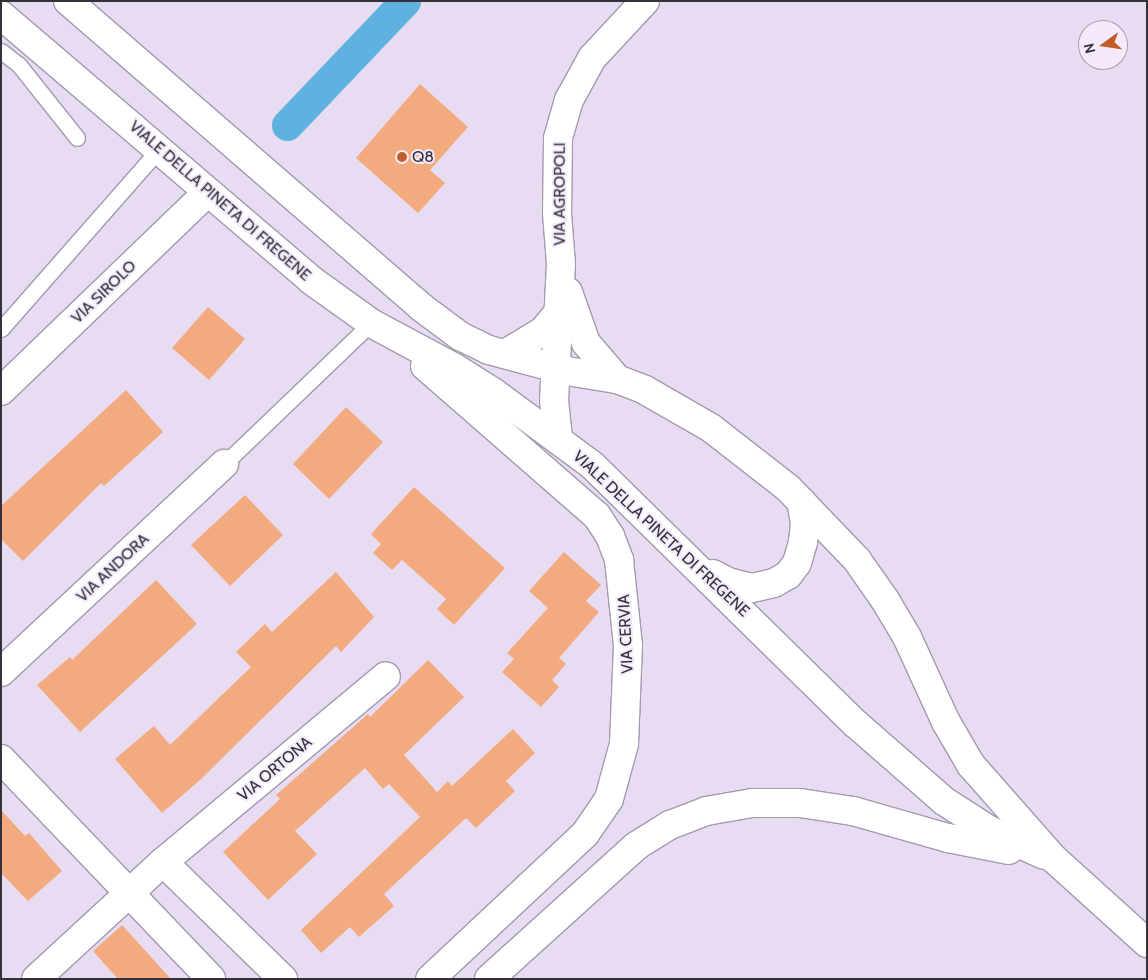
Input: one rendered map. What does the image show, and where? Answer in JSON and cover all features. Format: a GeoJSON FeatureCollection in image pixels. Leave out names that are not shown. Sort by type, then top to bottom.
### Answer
{"type":"FeatureCollection","features":[{"type":"Feature","properties":{"kind":"street","name":"VIALE DELLA PINETA DI FREGENE"},"geometry":{"type":"LineString","coordinates":[[68,1],[422,307],[474,344],[556,368],[617,379],[683,410],[801,501],[857,560],[885,600],[907,637],[946,722],[967,758],[1053,858],[1147,943]]}},
{"type":"Feature","properties":{"kind":"street","name":"VIA AGROPOLI"},"geometry":{"type":"LineString","coordinates":[[561,264],[556,157],[567,107],[592,58],[645,1]]}},
{"type":"Feature","properties":{"kind":"street","name":"VIALE DELLA PINETA DI FREGENE"},"geometry":{"type":"LineString","coordinates":[[1,15],[160,148],[278,254],[371,323],[455,368],[558,438],[604,475],[907,770],[964,816],[1053,858]]}},
{"type":"Feature","properties":{"kind":"street","name":"VIA SIROLO"},"geometry":{"type":"LineString","coordinates":[[1,391],[208,192]]}},
{"type":"Feature","properties":{"kind":"street"},"geometry":{"type":"LineString","coordinates":[[558,438],[554,401],[561,264]]}},
{"type":"Feature","properties":{"kind":"street"},"geometry":{"type":"LineString","coordinates":[[561,264],[580,331],[593,354],[617,379]]}},
{"type":"Feature","properties":{"kind":"street"},"geometry":{"type":"LineString","coordinates":[[505,354],[543,331],[560,311]]}},
{"type":"Feature","properties":{"kind":"street","name":"VIA CERVIA"},"geometry":{"type":"LineString","coordinates":[[371,323],[451,387],[597,516],[607,530],[619,560],[628,631],[624,744],[609,799],[585,834],[430,979]]}},
{"type":"Feature","properties":{"kind":"street","name":"VIA ANDORA"},"geometry":{"type":"LineString","coordinates":[[1,672],[224,464]]}},
{"type":"Feature","properties":{"kind":"street"},"geometry":{"type":"LineString","coordinates":[[694,562],[740,587],[758,588],[783,578],[797,563],[802,548],[805,523],[801,501]]}},
{"type":"Feature","properties":{"kind":"street","name":"VIA ORTONA"},"geometry":{"type":"LineString","coordinates":[[36,979],[163,862],[386,676]]}},
{"type":"Feature","properties":{"kind":"street"},"geometry":{"type":"LineString","coordinates":[[1,758],[211,979]]}},
{"type":"Feature","properties":{"kind":"street"},"geometry":{"type":"LineString","coordinates":[[489,979],[636,846],[670,825],[730,806],[776,802],[853,811],[948,838],[1053,858]]}},
{"type":"Feature","properties":{"kind":"street"},"geometry":{"type":"LineString","coordinates":[[163,862],[282,979]]}},
{"type":"Feature","properties":{"kind":"lane"},"geometry":{"type":"LineString","coordinates":[[1,51],[19,66],[77,138]]}},
{"type":"Feature","properties":{"kind":"lane"},"geometry":{"type":"LineString","coordinates":[[1,329],[160,148]]}},
{"type":"Feature","properties":{"kind":"lane"},"geometry":{"type":"LineString","coordinates":[[224,464],[371,323]]}},
{"type":"Feature","properties":{"kind":"building"},"geometry":{"type":"Polygon","coordinates":[[[420,84],[468,127],[430,170],[445,183],[418,213],[356,158],[420,84]]]}},
{"type":"Feature","properties":{"kind":"building"},"geometry":{"type":"Polygon","coordinates":[[[208,307],[245,339],[209,380],[172,348],[208,307]]]}},
{"type":"Feature","properties":{"kind":"building"},"geometry":{"type":"Polygon","coordinates":[[[126,390],[163,432],[104,486],[101,483],[23,561],[1,539],[1,506],[126,390]]]}},
{"type":"Feature","properties":{"kind":"building"},"geometry":{"type":"Polygon","coordinates":[[[346,407],[383,442],[329,499],[293,464],[346,407]]]}},
{"type":"Feature","properties":{"kind":"building"},"geometry":{"type":"Polygon","coordinates":[[[414,487],[505,568],[454,625],[437,609],[446,599],[402,560],[392,570],[373,553],[381,544],[371,534],[414,487]]]}},
{"type":"Feature","properties":{"kind":"building"},"geometry":{"type":"Polygon","coordinates":[[[245,495],[283,535],[230,586],[191,545],[245,495]]]}},
{"type":"Feature","properties":{"kind":"building"},"geometry":{"type":"Polygon","coordinates":[[[564,552],[601,585],[586,601],[599,612],[559,658],[566,664],[552,680],[559,687],[541,707],[502,672],[514,659],[507,653],[548,608],[529,591],[564,552]]]}},
{"type":"Feature","properties":{"kind":"building"},"geometry":{"type":"Polygon","coordinates":[[[336,572],[374,617],[341,652],[336,646],[200,780],[162,813],[115,759],[154,726],[170,745],[251,667],[236,652],[265,624],[272,632],[336,572]]]}},
{"type":"Feature","properties":{"kind":"building"},"geometry":{"type":"Polygon","coordinates":[[[156,580],[197,624],[80,732],[37,685],[70,657],[72,660],[156,580]]]}},
{"type":"Feature","properties":{"kind":"building"},"geometry":{"type":"Polygon","coordinates":[[[428,660],[464,697],[404,755],[437,792],[448,781],[452,786],[513,729],[535,753],[506,781],[515,791],[476,828],[466,818],[384,894],[394,906],[359,937],[350,927],[321,953],[301,930],[420,817],[389,784],[383,789],[365,768],[295,831],[317,854],[268,900],[223,852],[280,799],[276,795],[368,714],[370,717],[428,660]]]}},
{"type":"Feature","properties":{"kind":"building"},"geometry":{"type":"Polygon","coordinates":[[[1,810],[25,836],[29,833],[62,871],[28,901],[1,873],[1,810]]]}},
{"type":"Feature","properties":{"kind":"building"},"geometry":{"type":"Polygon","coordinates":[[[122,925],[171,979],[118,979],[93,951],[122,925]]]}},
{"type":"Feature","properties":{"kind":"waterway"},"geometry":{"type":"LineString","coordinates":[[287,125],[405,1]]}},
{"type":"Feature","properties":{"kind":"place","name":"Q8"},"geometry":{"type":"Point","coordinates":[402,157]}}]}
